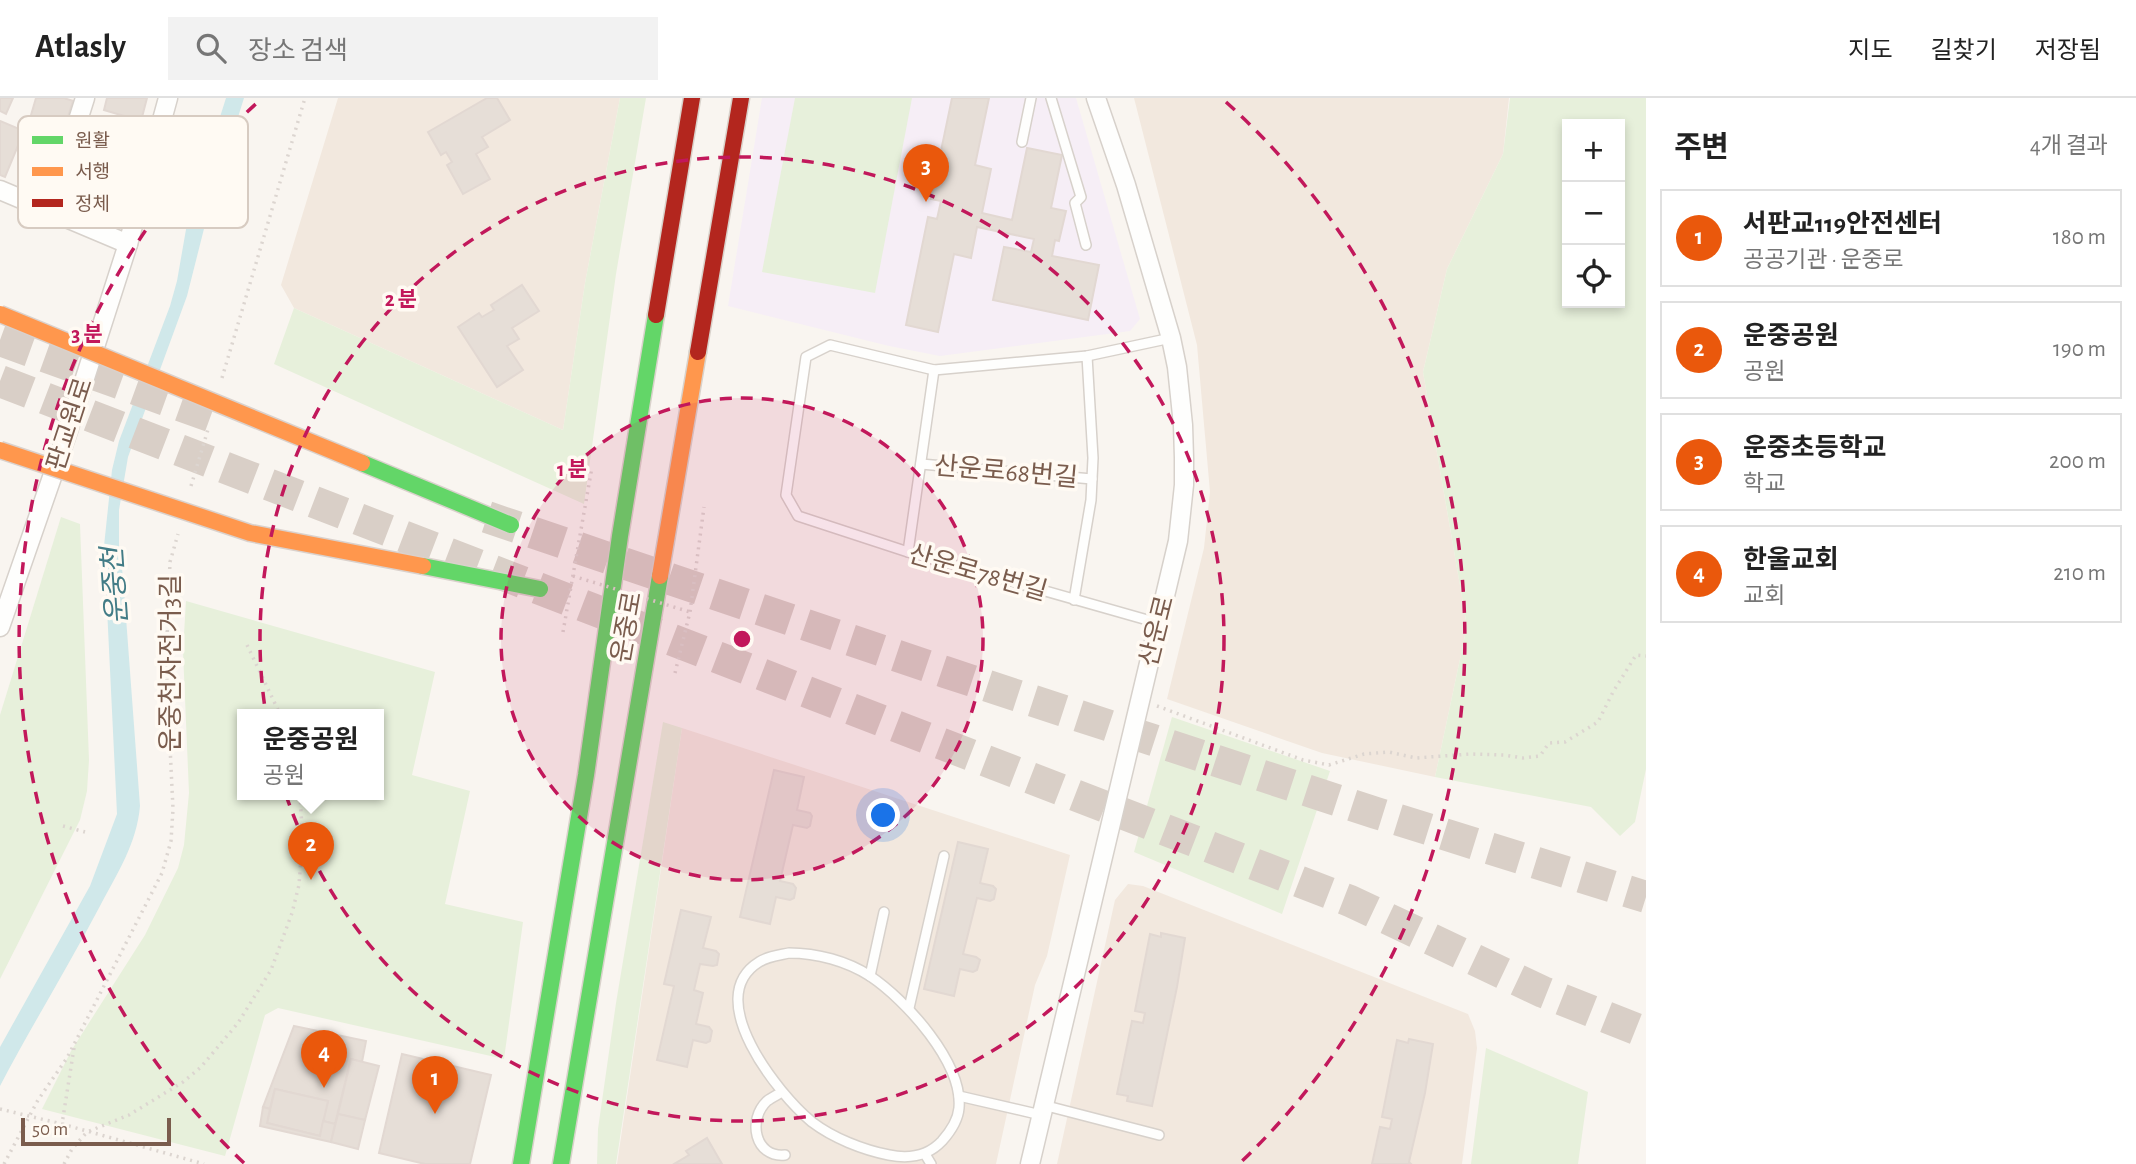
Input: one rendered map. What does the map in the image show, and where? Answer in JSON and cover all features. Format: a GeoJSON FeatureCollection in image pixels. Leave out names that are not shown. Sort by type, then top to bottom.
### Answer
{"type":"FeatureCollection","features":[{"type":"Feature","properties":{"kind":"main road","name":"운중로"},"geometry":{"type":"LineString","coordinates":[[521,1164],[579,816],[620,536],[692,98]]}},
{"type":"Feature","properties":{"kind":"main road","name":"운중로"},"geometry":{"type":"LineString","coordinates":[[561,1164],[741,98]]}},
{"type":"Feature","properties":{"kind":"main road"},"geometry":{"type":"LineString","coordinates":[[0,314],[511,525]]}},
{"type":"Feature","properties":{"kind":"main road"},"geometry":{"type":"LineString","coordinates":[[0,450],[250,533],[540,589]]}},
{"type":"Feature","properties":{"kind":"street"},"geometry":{"type":"LineString","coordinates":[[79,116],[85,98]]}},
{"type":"Feature","properties":{"kind":"street","name":"판교원로"},"geometry":{"type":"LineString","coordinates":[[163,116],[168,98]]}},
{"type":"Feature","properties":{"kind":"street","name":"산운로"},"geometry":{"type":"LineString","coordinates":[[1030,1164],[1178,541],[1184,485],[1183,425],[1171,338],[1126,185],[1096,98]]}},
{"type":"Feature","properties":{"kind":"street"},"geometry":{"type":"LineString","coordinates":[[0,190],[18,198]]}},
{"type":"Feature","properties":{"kind":"street"},"geometry":{"type":"LineString","coordinates":[[88,228],[128,244]]}},
{"type":"Feature","properties":{"kind":"street","name":"판교원로"},"geometry":{"type":"LineString","coordinates":[[0,627],[132,228]]}},
{"type":"Feature","properties":{"kind":"lane"},"geometry":{"type":"LineString","coordinates":[[1022,142],[1031,98]]}},
{"type":"Feature","properties":{"kind":"lane"},"geometry":{"type":"LineString","coordinates":[[1051,98],[1081,197],[1075,203],[1086,244]]}},
{"type":"Feature","properties":{"kind":"lane"},"geometry":{"type":"LineString","coordinates":[[934,370],[1087,356],[1171,338]]}},
{"type":"Feature","properties":{"kind":"lane","name":"산운로78번길"},"geometry":{"type":"LineString","coordinates":[[934,370],[830,345],[806,357],[786,495],[798,516],[908,552],[1158,623]]}},
{"type":"Feature","properties":{"kind":"lane","name":"산운로68번길"},"geometry":{"type":"LineString","coordinates":[[1074,600],[1091,500],[1087,356]]}},
{"type":"Feature","properties":{"kind":"lane","name":"산운로68번길"},"geometry":{"type":"LineString","coordinates":[[908,552],[934,370]]}},
{"type":"Feature","properties":{"kind":"lane","name":"산운로68번길"},"geometry":{"type":"LineString","coordinates":[[921,464],[1092,479]]}},
{"type":"Feature","properties":{"kind":"lane"},"geometry":{"type":"LineString","coordinates":[[909,1008],[944,856]]}},
{"type":"Feature","properties":{"kind":"lane"},"geometry":{"type":"LineString","coordinates":[[870,976],[884,912]]}},
{"type":"Feature","properties":{"kind":"lane"},"geometry":{"type":"LineString","coordinates":[[789,953],[806,953],[837,960],[870,976],[909,1008],[924,1026],[951,1072],[959,1096],[959,1110],[952,1128],[937,1146],[925,1154],[908,1157],[889,1155],[847,1142],[813,1123],[782,1092],[760,1060],[740,1020],[738,1001],[740,984],[749,970],[760,961],[789,953]]}},
{"type":"Feature","properties":{"kind":"lane"},"geometry":{"type":"LineString","coordinates":[[782,1092],[767,1101],[759,1113],[755,1129],[757,1139],[765,1150],[776,1156],[785,1154]]}},
{"type":"Feature","properties":{"kind":"lane"},"geometry":{"type":"LineString","coordinates":[[959,1096],[1042,1110],[1159,1135]]}},
{"type":"Feature","properties":{"kind":"lane"},"geometry":{"type":"LineString","coordinates":[[925,1154],[931,1164]]}},
{"type":"Feature","properties":{"kind":"path"},"geometry":{"type":"LineString","coordinates":[[222,381],[305,98]]}},
{"type":"Feature","properties":{"kind":"path"},"geometry":{"type":"LineString","coordinates":[[188,497],[211,419]]}},
{"type":"Feature","properties":{"kind":"path"},"geometry":{"type":"LineString","coordinates":[[563,632],[592,467]]}},
{"type":"Feature","properties":{"kind":"path"},"geometry":{"type":"LineString","coordinates":[[675,673],[690,612],[704,507]]}},
{"type":"Feature","properties":{"kind":"path","name":"운중천자전거3길"},"geometry":{"type":"LineString","coordinates":[[4,1164],[38,1100],[75,1043],[162,873],[171,841],[173,809],[166,662],[170,562],[181,523]]}},
{"type":"Feature","properties":{"kind":"path"},"geometry":{"type":"LineString","coordinates":[[573,576],[690,612]]}},
{"type":"Feature","properties":{"kind":"path"},"geometry":{"type":"LineString","coordinates":[[247,645],[278,709]]}},
{"type":"Feature","properties":{"kind":"path"},"geometry":{"type":"LineString","coordinates":[[1139,699],[1303,760],[1329,765],[1364,754],[1389,752],[1416,758],[1481,754],[1523,758],[1540,756],[1549,743],[1564,742],[1598,722],[1613,691],[1636,655],[1646,656]]}},
{"type":"Feature","properties":{"kind":"path"},"geometry":{"type":"LineString","coordinates":[[64,1164],[72,1149],[87,1132],[129,1115],[201,1068],[238,1023],[271,970],[292,913],[299,886],[302,829],[300,800]]}},
{"type":"Feature","properties":{"kind":"path"},"geometry":{"type":"LineString","coordinates":[[63,826],[85,832]]}},
{"type":"Feature","properties":{"kind":"path"},"geometry":{"type":"LineString","coordinates":[[62,1124],[75,1043]]}},
{"type":"Feature","properties":{"kind":"path"},"geometry":{"type":"LineString","coordinates":[[0,1109],[204,1164]]}},
{"type":"Feature","properties":{"kind":"shaded area"},"geometry":{"type":"Polygon","coordinates":[[[338,98],[620,98],[585,283],[563,430],[294,308],[281,285],[338,98]]]}},
{"type":"Feature","properties":{"kind":"shaded area"},"geometry":{"type":"Polygon","coordinates":[[[762,98],[1076,98],[1140,319],[1130,331],[940,356],[728,306],[762,98]]]}},
{"type":"Feature","properties":{"kind":"shaded area"},"geometry":{"type":"Polygon","coordinates":[[[1134,98],[1509,98],[1503,154],[1447,269],[1423,372],[1467,626],[1435,777],[1322,753],[1167,699],[1204,548],[1210,492],[1197,345],[1134,98]]]}},
{"type":"Feature","properties":{"kind":"shaded area"},"geometry":{"type":"Polygon","coordinates":[[[682,728],[1070,855],[1047,956],[1035,985],[996,1164],[617,1164],[682,728]]]}},
{"type":"Feature","properties":{"kind":"shaded area"},"geometry":{"type":"Polygon","coordinates":[[[1128,884],[1143,886],[1468,1014],[1475,1031],[1477,1048],[1462,1164],[1057,1164],[1115,900],[1128,884]]]}},
{"type":"Feature","properties":{"kind":"green space"},"geometry":{"type":"Polygon","coordinates":[[[620,98],[646,98],[616,274],[584,504],[274,364],[294,308],[563,430],[585,283],[620,98]]]}},
{"type":"Feature","properties":{"kind":"green space"},"geometry":{"type":"Polygon","coordinates":[[[795,98],[912,98],[875,293],[762,272],[795,98]]]}},
{"type":"Feature","properties":{"kind":"green space"},"geometry":{"type":"Polygon","coordinates":[[[1510,98],[1646,98],[1646,769],[1635,822],[1620,836],[1591,807],[1435,777],[1467,626],[1423,372],[1447,269],[1503,154],[1510,98]]]}},
{"type":"Feature","properties":{"kind":"green space"},"geometry":{"type":"Polygon","coordinates":[[[61,517],[80,524],[89,760],[87,791],[80,820],[0,979],[0,715],[61,517]]]}},
{"type":"Feature","properties":{"kind":"green space"},"geometry":{"type":"Polygon","coordinates":[[[186,601],[435,672],[412,775],[470,791],[445,904],[523,922],[504,1059],[278,1008],[265,1015],[225,1156],[42,1109],[71,1051],[145,935],[178,868],[184,845],[189,793],[183,651],[186,601]]]}},
{"type":"Feature","properties":{"kind":"green space"},"geometry":{"type":"Polygon","coordinates":[[[1172,717],[1330,771],[1282,914],[1134,852],[1172,717]]]}},
{"type":"Feature","properties":{"kind":"green space"},"geometry":{"type":"Polygon","coordinates":[[[663,722],[682,728],[616,1164],[597,1164],[598,1129],[616,1003],[663,722]]]}},
{"type":"Feature","properties":{"kind":"green space"},"geometry":{"type":"Polygon","coordinates":[[[1486,1048],[1588,1092],[1578,1164],[1471,1164],[1486,1048]]]}},
{"type":"Feature","properties":{"kind":"water"},"geometry":{"type":"Polygon","coordinates":[[[226,98],[244,98],[238,116],[220,116],[226,98]]]}},
{"type":"Feature","properties":{"kind":"water","name":"운중천"},"geometry":{"type":"Polygon","coordinates":[[[186,228],[204,228],[187,296],[128,457],[119,510],[119,545],[140,806],[138,820],[131,845],[119,870],[0,1086],[0,1047],[90,886],[117,814],[104,546],[112,470],[119,441],[177,281],[186,228]]]}},
{"type":"Feature","properties":{"kind":"building"},"geometry":{"type":"Polygon","coordinates":[[[0,98],[13,98],[6,114],[0,111],[0,98]]]}},
{"type":"Feature","properties":{"kind":"building"},"geometry":{"type":"Polygon","coordinates":[[[36,98],[64,98],[73,101],[68,116],[31,116],[36,98]]]}},
{"type":"Feature","properties":{"kind":"building"},"geometry":{"type":"Polygon","coordinates":[[[107,98],[147,98],[142,116],[124,116],[104,110],[107,98]]]}},
{"type":"Feature","properties":{"kind":"building"},"geometry":{"type":"Polygon","coordinates":[[[487,98],[497,98],[510,120],[482,137],[488,147],[476,154],[490,179],[463,194],[447,165],[452,162],[446,152],[441,155],[428,132],[487,98]]]}},
{"type":"Feature","properties":{"kind":"building"},"geometry":{"type":"Polygon","coordinates":[[[952,98],[989,98],[975,165],[991,169],[982,213],[1012,220],[1027,148],[1062,155],[1051,208],[1066,211],[1059,241],[1055,240],[1052,256],[1099,265],[1088,320],[993,300],[1004,247],[1031,252],[1034,239],[977,227],[971,258],[954,254],[938,332],[906,325],[928,217],[937,219],[941,201],[931,199],[952,98]]]}},
{"type":"Feature","properties":{"kind":"building"},"geometry":{"type":"Polygon","coordinates":[[[0,121],[18,128],[18,146],[5,177],[0,175],[0,121]]]}},
{"type":"Feature","properties":{"kind":"building"},"geometry":{"type":"Polygon","coordinates":[[[522,285],[539,311],[512,328],[519,339],[507,346],[523,370],[497,387],[458,327],[479,313],[482,317],[494,310],[491,305],[522,285]]]}},
{"type":"Feature","properties":{"kind":"building"},"geometry":{"type":"Polygon","coordinates":[[[774,770],[804,777],[797,810],[812,816],[807,828],[793,825],[780,881],[793,884],[796,888],[794,898],[790,900],[776,897],[770,924],[740,917],[774,770]]]}},
{"type":"Feature","properties":{"kind":"building"},"geometry":{"type":"Polygon","coordinates":[[[958,842],[988,849],[980,883],[996,889],[994,899],[990,901],[977,898],[963,954],[980,960],[977,970],[973,972],[960,969],[954,996],[924,989],[958,842]]]}},
{"type":"Feature","properties":{"kind":"building"},"geometry":{"type":"Polygon","coordinates":[[[681,910],[711,917],[703,948],[719,954],[717,965],[700,964],[694,990],[703,993],[696,1024],[709,1027],[712,1031],[710,1041],[706,1043],[693,1040],[687,1067],[657,1060],[674,986],[664,984],[681,910]]]}},
{"type":"Feature","properties":{"kind":"building"},"geometry":{"type":"Polygon","coordinates":[[[1161,933],[1185,938],[1152,1106],[1127,1101],[1128,1096],[1117,1094],[1132,1021],[1143,1023],[1145,1013],[1135,1011],[1150,934],[1161,937],[1161,933]]]}},
{"type":"Feature","properties":{"kind":"building"},"geometry":{"type":"Polygon","coordinates":[[[294,1026],[366,1041],[362,1062],[351,1059],[335,1124],[323,1121],[328,1101],[275,1089],[270,1109],[263,1107],[294,1026]]]}},
{"type":"Feature","properties":{"kind":"building"},"geometry":{"type":"Polygon","coordinates":[[[1409,1039],[1433,1044],[1409,1162],[1411,1164],[1372,1164],[1380,1127],[1390,1129],[1392,1119],[1382,1117],[1397,1040],[1408,1043],[1409,1039]]]}},
{"type":"Feature","properties":{"kind":"building"},"geometry":{"type":"Polygon","coordinates":[[[402,1054],[491,1075],[470,1164],[425,1164],[379,1153],[402,1054]]]}},
{"type":"Feature","properties":{"kind":"building"},"geometry":{"type":"Polygon","coordinates":[[[351,1059],[379,1066],[365,1120],[338,1114],[351,1059]]]}},
{"type":"Feature","properties":{"kind":"building"},"geometry":{"type":"Polygon","coordinates":[[[275,1089],[328,1101],[320,1136],[267,1123],[275,1089]]]}},
{"type":"Feature","properties":{"kind":"building"},"geometry":{"type":"Polygon","coordinates":[[[263,1107],[270,1109],[267,1123],[320,1136],[323,1121],[335,1124],[331,1142],[260,1126],[263,1107]]]}},
{"type":"Feature","properties":{"kind":"building"},"geometry":{"type":"Polygon","coordinates":[[[338,1114],[365,1120],[358,1149],[331,1142],[338,1114]]]}},
{"type":"Feature","properties":{"kind":"building"},"geometry":{"type":"Polygon","coordinates":[[[707,1138],[722,1164],[674,1164],[689,1155],[686,1151],[707,1138]]]}},
{"type":"Feature","properties":{"kind":"tunnel"},"geometry":{"type":"LineString","coordinates":[[0,340],[221,420]]}},
{"type":"Feature","properties":{"kind":"tunnel"},"geometry":{"type":"LineString","coordinates":[[0,381],[1350,901],[1543,992],[1646,1033]]}},
{"type":"Feature","properties":{"kind":"tunnel"},"geometry":{"type":"LineString","coordinates":[[487,517],[945,672],[1376,813],[1646,897]]}},
{"type":"Feature","properties":{"kind":"traffic: fast"},"geometry":{"type":"LineString","coordinates":[[521,1164],[586,775],[620,536],[656,315]]}},
{"type":"Feature","properties":{"kind":"traffic: fast"},"geometry":{"type":"LineString","coordinates":[[362,463],[511,525]]}},
{"type":"Feature","properties":{"kind":"traffic: fast"},"geometry":{"type":"LineString","coordinates":[[423,566],[540,589]]}},
{"type":"Feature","properties":{"kind":"traffic: fast"},"geometry":{"type":"LineString","coordinates":[[561,1164],[660,576]]}},
{"type":"Feature","properties":{"kind":"traffic: slow"},"geometry":{"type":"LineString","coordinates":[[0,314],[362,463]]}},
{"type":"Feature","properties":{"kind":"traffic: slow"},"geometry":{"type":"LineString","coordinates":[[660,576],[698,352]]}},
{"type":"Feature","properties":{"kind":"traffic: slow"},"geometry":{"type":"LineString","coordinates":[[0,450],[250,533],[423,566]]}},
{"type":"Feature","properties":{"kind":"traffic: jam"},"geometry":{"type":"LineString","coordinates":[[656,315],[692,98]]}},
{"type":"Feature","properties":{"kind":"traffic: jam"},"geometry":{"type":"LineString","coordinates":[[698,352],[741,98]]}},
{"type":"Feature","properties":{"kind":"place","name":"운중초등학교"},"geometry":{"type":"Point","coordinates":[926,202]}},
{"type":"Feature","properties":{"kind":"place","name":"운중공원"},"geometry":{"type":"Point","coordinates":[311,880]}},
{"type":"Feature","properties":{"kind":"place","name":"한울교회"},"geometry":{"type":"Point","coordinates":[324,1088]}},
{"type":"Feature","properties":{"kind":"place","name":"서판교119안전센터"},"geometry":{"type":"Point","coordinates":[435,1114]}}]}
